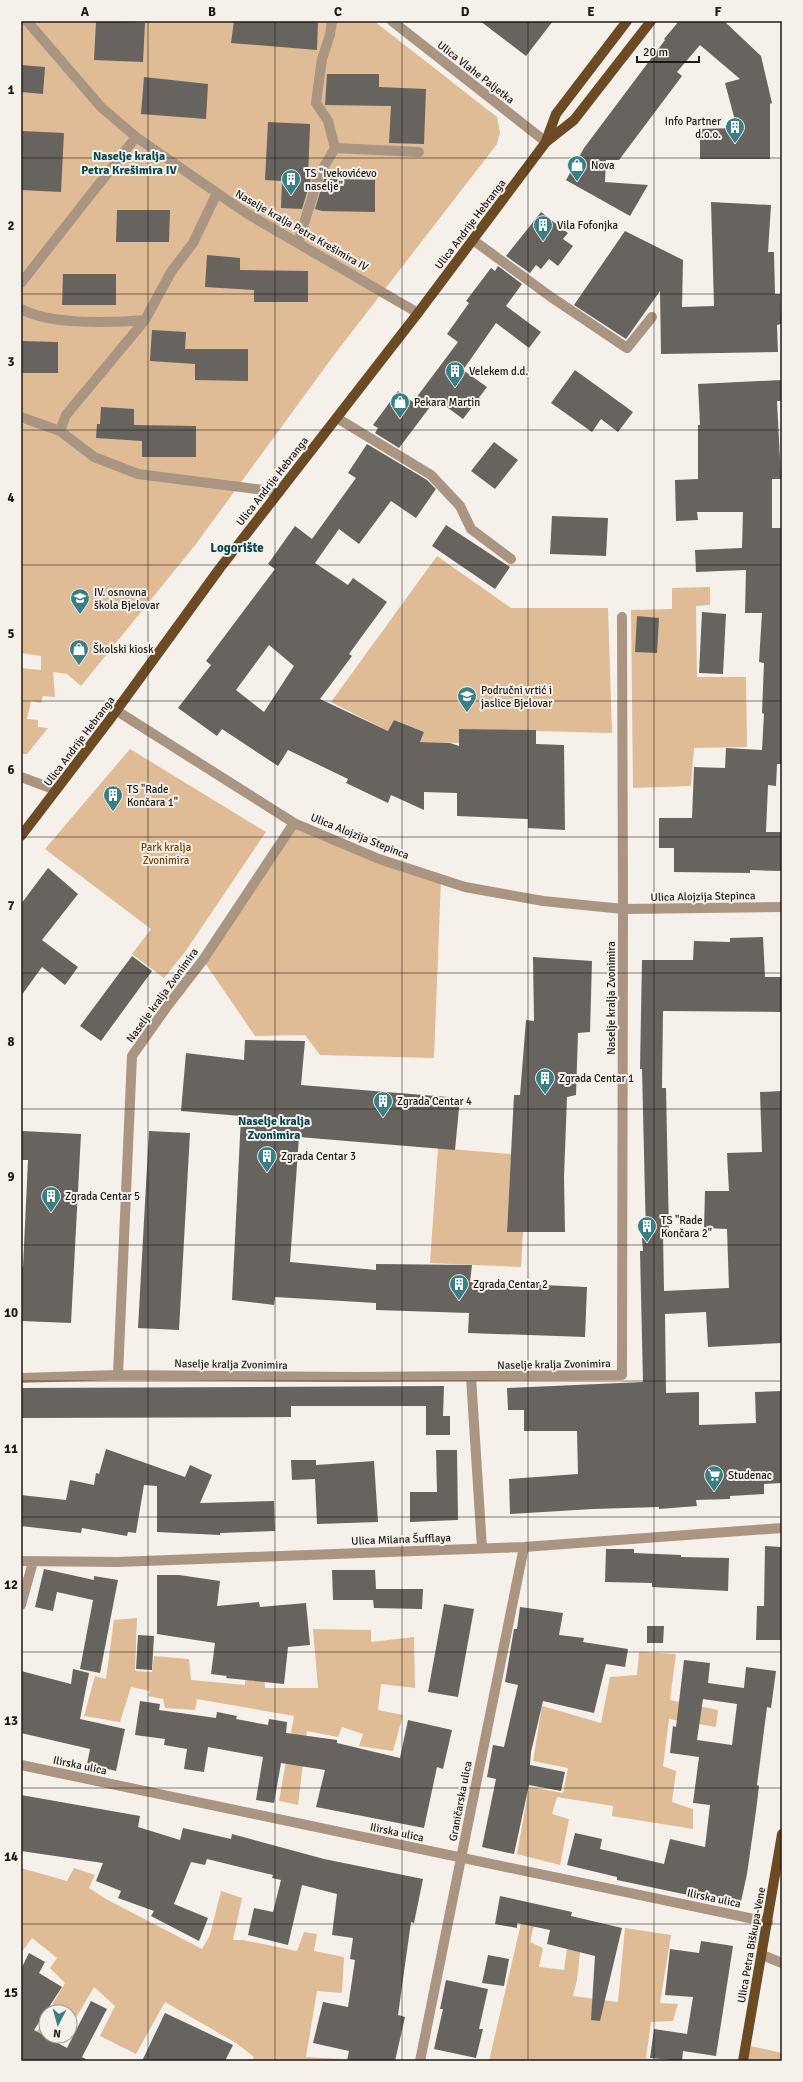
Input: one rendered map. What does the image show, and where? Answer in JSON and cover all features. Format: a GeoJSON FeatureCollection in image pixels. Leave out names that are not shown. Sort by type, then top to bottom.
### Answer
{"type":"FeatureCollection","features":[{"type":"Feature","properties":{"kind":"main road","name":"Ulica Andrije Hebranga"},"geometry":{"type":"LineString","coordinates":[[546,142],[556,114],[627,21]]}},
{"type":"Feature","properties":{"kind":"main road","name":"Ulica Andrije Hebranga"},"geometry":{"type":"LineString","coordinates":[[21,836],[117,711],[220,568],[418,313],[546,142],[574,120],[651,21]]}},
{"type":"Feature","properties":{"kind":"main road","name":"Ulica Petra Biškupa-Vene"},"geometry":{"type":"LineString","coordinates":[[743,2061],[782,1834]]}},
{"type":"Feature","properties":{"kind":"street","name":"Naselje kralja Petra Krešimira IV"},"geometry":{"type":"LineString","coordinates":[[27,21],[102,107],[136,137],[246,213],[418,313]]}},
{"type":"Feature","properties":{"kind":"street"},"geometry":{"type":"LineString","coordinates":[[298,243],[319,175],[335,148],[328,121],[316,103],[322,60],[330,35],[332,21]]}},
{"type":"Feature","properties":{"kind":"street","name":"Ulica Vlahe Paljetka"},"geometry":{"type":"LineString","coordinates":[[392,21],[546,142]]}},
{"type":"Feature","properties":{"kind":"street"},"geometry":{"type":"LineString","coordinates":[[21,283],[136,137]]}},
{"type":"Feature","properties":{"kind":"street"},"geometry":{"type":"LineString","coordinates":[[335,148],[419,152]]}},
{"type":"Feature","properties":{"kind":"street"},"geometry":{"type":"LineString","coordinates":[[60,431],[66,415],[145,320],[171,272],[193,243],[217,193]]}},
{"type":"Feature","properties":{"kind":"street"},"geometry":{"type":"LineString","coordinates":[[473,240],[551,297],[627,348],[652,317]]}},
{"type":"Feature","properties":{"kind":"street"},"geometry":{"type":"LineString","coordinates":[[21,309],[29,313],[47,317],[90,322],[125,322],[145,320]]}},
{"type":"Feature","properties":{"kind":"street"},"geometry":{"type":"LineString","coordinates":[[21,417],[60,431],[94,457],[138,474],[279,492]]}},
{"type":"Feature","properties":{"kind":"street"},"geometry":{"type":"LineString","coordinates":[[336,418],[431,475],[460,506],[471,529],[511,558]]}},
{"type":"Feature","properties":{"kind":"street"},"geometry":{"type":"LineString","coordinates":[[622,617],[624,909]]}},
{"type":"Feature","properties":{"kind":"street","name":"Ulica Alojzija Stepinca"},"geometry":{"type":"LineString","coordinates":[[117,711],[294,823],[379,859],[465,887],[543,901],[624,909],[782,907]]}},
{"type":"Feature","properties":{"kind":"street"},"geometry":{"type":"LineString","coordinates":[[21,777],[56,790]]}},
{"type":"Feature","properties":{"kind":"street","name":"Naselje kralja Zvonimira"},"geometry":{"type":"LineString","coordinates":[[118,1375],[132,1056],[202,960],[294,823]]}},
{"type":"Feature","properties":{"kind":"street","name":"Naselje kralja Zvonimira"},"geometry":{"type":"LineString","coordinates":[[21,1378],[118,1375],[471,1377],[622,1375],[624,909]]}},
{"type":"Feature","properties":{"kind":"street"},"geometry":{"type":"LineString","coordinates":[[471,1377],[482,1548]]}},
{"type":"Feature","properties":{"kind":"street","name":"Ulica Milana Šufflaya"},"geometry":{"type":"LineString","coordinates":[[21,1561],[117,1562],[524,1547],[782,1528]]}},
{"type":"Feature","properties":{"kind":"street","name":"Graničarska ulica"},"geometry":{"type":"LineString","coordinates":[[420,2061],[524,1547]]}},
{"type":"Feature","properties":{"kind":"street"},"geometry":{"type":"LineString","coordinates":[[21,1605],[33,1562]]}},
{"type":"Feature","properties":{"kind":"street","name":"Ilirska ulica"},"geometry":{"type":"LineString","coordinates":[[21,1765],[768,1922]]}},
{"type":"Feature","properties":{"kind":"street"},"geometry":{"type":"LineString","coordinates":[[762,1955],[782,1963]]}},
{"type":"Feature","properties":{"kind":"green space"},"geometry":{"type":"Polygon","coordinates":[[[21,21],[374,21],[497,117],[500,133],[497,144],[334,355],[196,544],[81,686],[67,674],[53,672],[55,697],[43,696],[41,703],[31,701],[27,719],[38,720],[38,727],[48,728],[27,754],[21,754],[21,668],[41,670],[41,656],[21,653],[21,21]]]}},
{"type":"Feature","properties":{"kind":"green space"},"geometry":{"type":"Polygon","coordinates":[[[437,556],[511,608],[608,608],[612,733],[459,729],[459,743],[420,742],[424,732],[394,720],[388,731],[331,702],[437,556]]]}},
{"type":"Feature","properties":{"kind":"green space"},"geometry":{"type":"Polygon","coordinates":[[[710,587],[710,605],[696,606],[697,677],[746,677],[747,747],[694,748],[691,786],[633,788],[631,610],[672,609],[672,588],[710,587]]]}},
{"type":"Feature","properties":{"kind":"green space","name":"Park kralja Zvonimira"},"geometry":{"type":"Polygon","coordinates":[[[130,749],[266,832],[185,952],[164,978],[132,954],[151,929],[45,849],[130,749]]]}},
{"type":"Feature","properties":{"kind":"green space"},"geometry":{"type":"Polygon","coordinates":[[[294,823],[441,879],[434,1058],[320,1055],[305,1035],[255,1036],[203,960],[294,823]]]}},
{"type":"Feature","properties":{"kind":"green space"},"geometry":{"type":"Polygon","coordinates":[[[438,1148],[511,1154],[507,1232],[523,1232],[521,1267],[430,1263],[438,1148]]]}},
{"type":"Feature","properties":{"kind":"green space"},"geometry":{"type":"Polygon","coordinates":[[[137,1618],[135,1671],[152,1672],[154,1656],[189,1659],[191,1680],[245,1685],[246,1665],[263,1666],[265,1688],[318,1688],[313,1629],[371,1630],[371,1642],[414,1637],[415,1688],[381,1684],[378,1710],[403,1715],[393,1751],[359,1746],[363,1734],[342,1727],[338,1737],[307,1731],[298,1805],[279,1801],[294,1716],[197,1699],[195,1710],[165,1708],[163,1699],[148,1696],[150,1691],[131,1687],[120,1722],[84,1716],[95,1676],[106,1679],[114,1620],[137,1618]]]}},
{"type":"Feature","properties":{"kind":"green space"},"geometry":{"type":"Polygon","coordinates":[[[639,1652],[676,1654],[670,1700],[718,1710],[716,1727],[669,1719],[663,1766],[676,1771],[672,1802],[693,1809],[693,1829],[612,1816],[613,1806],[557,1797],[552,1814],[569,1819],[560,1865],[517,1854],[529,1787],[563,1793],[568,1768],[533,1761],[542,1706],[601,1723],[610,1677],[637,1675],[639,1652]]]}},
{"type":"Feature","properties":{"kind":"green space"},"geometry":{"type":"Polygon","coordinates":[[[21,1868],[67,1881],[74,1868],[95,1875],[89,1888],[106,1899],[202,1949],[210,1935],[221,1891],[242,1898],[233,1940],[243,1940],[297,1951],[304,1932],[317,1934],[314,1951],[344,1957],[342,1993],[317,1991],[306,2057],[343,2059],[342,2061],[252,2061],[254,2057],[236,2043],[165,2002],[136,2054],[100,2036],[115,2006],[94,1987],[78,2014],[78,2004],[53,2004],[65,1983],[50,1968],[57,1958],[32,1938],[21,1953],[21,1868]]]}},
{"type":"Feature","properties":{"kind":"green space"},"geometry":{"type":"Polygon","coordinates":[[[525,1906],[538,1908],[530,1942],[543,1948],[539,1967],[564,1970],[568,1941],[581,1943],[577,1980],[573,1996],[618,2002],[625,1928],[671,1935],[660,2003],[678,2004],[673,2021],[651,2022],[646,2058],[656,2061],[489,2061],[525,1906]]]}},
{"type":"Feature","properties":{"kind":"green space"},"geometry":{"type":"Polygon","coordinates":[[[38,2029],[38,2044],[46,2044],[42,2049],[31,2041],[38,2029]]]}},
{"type":"Feature","properties":{"kind":"green space"},"geometry":{"type":"Polygon","coordinates":[[[746,2045],[782,2053],[782,2061],[743,2061],[746,2045]]]}},
{"type":"Feature","properties":{"kind":"building"},"geometry":{"type":"Polygon","coordinates":[[[96,21],[145,23],[143,62],[94,60],[96,21]]]}},
{"type":"Feature","properties":{"kind":"building"},"geometry":{"type":"Polygon","coordinates":[[[234,21],[318,21],[317,50],[231,43],[234,21]]]}},
{"type":"Feature","properties":{"kind":"building"},"geometry":{"type":"Polygon","coordinates":[[[480,21],[553,21],[526,56],[480,21]]]}},
{"type":"Feature","properties":{"kind":"building"},"geometry":{"type":"Polygon","coordinates":[[[679,21],[724,21],[761,56],[772,103],[770,104],[770,159],[700,159],[700,129],[737,128],[725,83],[740,79],[700,45],[677,72],[682,76],[619,160],[606,160],[605,182],[648,185],[630,216],[564,179],[566,180],[584,148],[665,40],[664,39],[679,21]]]}},
{"type":"Feature","properties":{"kind":"building"},"geometry":{"type":"Polygon","coordinates":[[[21,65],[45,67],[43,94],[21,92],[21,65]]]}},
{"type":"Feature","properties":{"kind":"building"},"geometry":{"type":"Polygon","coordinates":[[[327,74],[379,74],[379,87],[426,89],[424,144],[389,143],[391,106],[325,105],[327,74]]]}},
{"type":"Feature","properties":{"kind":"building"},"geometry":{"type":"Polygon","coordinates":[[[144,77],[208,84],[206,119],[141,114],[144,77]]]}},
{"type":"Feature","properties":{"kind":"building"},"geometry":{"type":"Polygon","coordinates":[[[268,122],[310,124],[308,179],[311,179],[302,209],[281,208],[282,181],[265,180],[268,122]]]}},
{"type":"Feature","properties":{"kind":"building"},"geometry":{"type":"Polygon","coordinates":[[[22,131],[64,133],[61,192],[21,190],[22,131]]]}},
{"type":"Feature","properties":{"kind":"building"},"geometry":{"type":"Polygon","coordinates":[[[324,179],[375,180],[375,212],[322,211],[315,209],[324,179]]]}},
{"type":"Feature","properties":{"kind":"building"},"geometry":{"type":"Polygon","coordinates":[[[711,202],[771,205],[768,252],[774,252],[775,294],[780,294],[781,324],[777,325],[778,352],[661,354],[660,291],[626,339],[574,305],[625,231],[683,260],[682,307],[714,306],[711,202]]]}},
{"type":"Feature","properties":{"kind":"building"},"geometry":{"type":"Polygon","coordinates":[[[117,210],[170,210],[169,242],[116,242],[117,210]]]}},
{"type":"Feature","properties":{"kind":"building","name":"Vila Fofonjka"},"geometry":{"type":"Polygon","coordinates":[[[541,212],[568,233],[563,239],[573,246],[558,266],[549,259],[541,269],[536,265],[530,273],[506,256],[541,212]]]}},
{"type":"Feature","properties":{"kind":"building"},"geometry":{"type":"Polygon","coordinates":[[[207,255],[240,258],[240,270],[308,271],[308,302],[254,302],[254,290],[205,287],[207,255]]]}},
{"type":"Feature","properties":{"kind":"building"},"geometry":{"type":"Polygon","coordinates":[[[498,266],[522,284],[506,306],[541,332],[529,348],[496,323],[463,370],[487,387],[463,419],[436,399],[399,448],[375,433],[378,428],[373,425],[398,391],[413,402],[458,342],[447,334],[469,303],[466,301],[491,268],[495,271],[498,266]]]}},
{"type":"Feature","properties":{"kind":"building"},"geometry":{"type":"Polygon","coordinates":[[[63,274],[116,274],[116,305],[62,305],[63,274]]]}},
{"type":"Feature","properties":{"kind":"building"},"geometry":{"type":"Polygon","coordinates":[[[152,330],[186,332],[185,349],[248,349],[248,381],[195,380],[195,364],[150,361],[152,330]]]}},
{"type":"Feature","properties":{"kind":"building"},"geometry":{"type":"Polygon","coordinates":[[[21,341],[58,342],[58,373],[21,373],[21,341]]]}},
{"type":"Feature","properties":{"kind":"building"},"geometry":{"type":"Polygon","coordinates":[[[575,370],[633,412],[618,432],[601,419],[592,432],[551,403],[575,370]]]}},
{"type":"Feature","properties":{"kind":"building"},"geometry":{"type":"Polygon","coordinates":[[[782,380],[782,401],[777,401],[781,479],[772,479],[772,528],[781,528],[782,764],[777,764],[776,786],[768,785],[766,832],[781,832],[781,871],[750,870],[750,873],[674,872],[674,848],[659,848],[659,818],[692,818],[694,767],[725,768],[726,748],[762,750],[764,714],[762,713],[764,663],[759,662],[762,613],[745,613],[746,570],[696,572],[695,550],[742,548],[743,512],[697,512],[698,520],[676,521],[675,480],[698,479],[698,425],[700,425],[698,384],[782,380]]]}},
{"type":"Feature","properties":{"kind":"building"},"geometry":{"type":"Polygon","coordinates":[[[101,407],[134,409],[134,425],[196,426],[196,457],[142,457],[142,441],[96,438],[97,424],[100,424],[101,407]]]}},
{"type":"Feature","properties":{"kind":"building"},"geometry":{"type":"Polygon","coordinates":[[[494,442],[518,460],[495,489],[471,471],[494,442]]]}},
{"type":"Feature","properties":{"kind":"building"},"geometry":{"type":"Polygon","coordinates":[[[367,444],[427,480],[436,489],[416,518],[391,501],[359,544],[339,529],[315,563],[348,585],[353,578],[387,602],[349,654],[352,656],[320,699],[388,731],[394,720],[424,732],[420,742],[450,743],[459,746],[459,729],[536,730],[536,744],[564,745],[565,830],[528,828],[528,819],[457,816],[457,793],[424,792],[424,810],[391,795],[388,803],[346,783],[348,779],[288,750],[278,766],[222,729],[217,736],[178,708],[211,665],[206,661],[275,569],[268,564],[295,526],[312,539],[356,478],[348,473],[367,444]],[[269,645],[236,690],[264,712],[294,666],[269,645]]]}},
{"type":"Feature","properties":{"kind":"building"},"geometry":{"type":"Polygon","coordinates":[[[552,516],[608,518],[606,556],[550,554],[552,516]]]}},
{"type":"Feature","properties":{"kind":"building"},"geometry":{"type":"Polygon","coordinates":[[[446,525],[510,567],[495,589],[432,546],[446,525]]]}},
{"type":"Feature","properties":{"kind":"building"},"geometry":{"type":"Polygon","coordinates":[[[702,612],[726,614],[723,674],[699,673],[702,612]]]}},
{"type":"Feature","properties":{"kind":"building"},"geometry":{"type":"Polygon","coordinates":[[[637,616],[659,618],[657,653],[635,652],[637,616]]]}},
{"type":"Feature","properties":{"kind":"building"},"geometry":{"type":"Polygon","coordinates":[[[48,868],[78,894],[42,940],[78,967],[65,985],[42,967],[21,996],[21,904],[48,868]]]}},
{"type":"Feature","properties":{"kind":"building"},"geometry":{"type":"Polygon","coordinates":[[[763,937],[765,977],[782,977],[782,1012],[663,1011],[662,1088],[666,1088],[669,1235],[663,1235],[664,1291],[729,1288],[727,1229],[704,1228],[705,1191],[729,1191],[727,1153],[762,1152],[760,1092],[782,1091],[782,1343],[708,1347],[706,1312],[665,1314],[666,1393],[699,1392],[699,1425],[756,1423],[755,1392],[782,1391],[782,1483],[764,1484],[764,1494],[730,1496],[730,1499],[696,1500],[697,1506],[659,1509],[659,1507],[593,1509],[510,1514],[509,1479],[578,1474],[577,1431],[524,1431],[524,1410],[508,1410],[507,1388],[643,1382],[640,1251],[643,1251],[642,1238],[646,1238],[642,1069],[640,1069],[642,960],[693,960],[694,941],[730,942],[730,938],[763,937]]]}},
{"type":"Feature","properties":{"kind":"building"},"geometry":{"type":"Polygon","coordinates":[[[132,956],[152,971],[101,1041],[80,1026],[132,956]]]}},
{"type":"Feature","properties":{"kind":"building","name":"Zgrada Centar 1"},"geometry":{"type":"Polygon","coordinates":[[[533,957],[592,961],[590,1032],[578,1033],[576,1095],[567,1097],[564,1177],[565,1232],[507,1232],[514,1095],[520,1095],[526,1020],[534,1021],[533,957]]]}},
{"type":"Feature","properties":{"kind":"building"},"geometry":{"type":"Polygon","coordinates":[[[245,1040],[305,1041],[301,1085],[460,1098],[455,1150],[299,1137],[290,1262],[376,1270],[376,1264],[472,1265],[470,1282],[587,1287],[585,1337],[468,1333],[469,1313],[376,1310],[376,1303],[275,1297],[274,1305],[232,1300],[241,1116],[181,1111],[186,1053],[244,1060],[245,1040]]]}},
{"type":"Feature","properties":{"kind":"building","name":"Zgrada Centar 5"},"geometry":{"type":"Polygon","coordinates":[[[22,1131],[81,1134],[71,1323],[21,1321],[21,1267],[23,1267],[28,1160],[21,1160],[22,1131]]]}},
{"type":"Feature","properties":{"kind":"building"},"geometry":{"type":"Polygon","coordinates":[[[149,1131],[190,1133],[179,1330],[138,1328],[149,1131]]]}},
{"type":"Feature","properties":{"kind":"building"},"geometry":{"type":"Polygon","coordinates":[[[444,1386],[443,1416],[450,1416],[450,1435],[426,1435],[426,1406],[291,1406],[291,1417],[21,1418],[21,1388],[444,1386]]]}},
{"type":"Feature","properties":{"kind":"building"},"geometry":{"type":"Polygon","coordinates":[[[106,1449],[185,1477],[190,1465],[212,1475],[200,1503],[274,1501],[275,1531],[220,1533],[220,1535],[157,1532],[157,1486],[144,1485],[136,1533],[128,1532],[127,1536],[82,1528],[81,1533],[21,1526],[21,1495],[66,1500],[70,1480],[94,1485],[96,1473],[99,1474],[106,1449]]]}},
{"type":"Feature","properties":{"kind":"building"},"geometry":{"type":"Polygon","coordinates":[[[436,1450],[457,1450],[458,1520],[410,1522],[410,1492],[437,1492],[436,1450]]]}},
{"type":"Feature","properties":{"kind":"building"},"geometry":{"type":"Polygon","coordinates":[[[291,1460],[316,1460],[316,1465],[374,1461],[378,1522],[317,1524],[315,1479],[292,1480],[291,1460]]]}},
{"type":"Feature","properties":{"kind":"building"},"geometry":{"type":"Polygon","coordinates":[[[765,1546],[782,1547],[782,1640],[756,1640],[757,1606],[764,1606],[765,1546]]]}},
{"type":"Feature","properties":{"kind":"building"},"geometry":{"type":"Polygon","coordinates":[[[606,1549],[634,1549],[634,1553],[681,1555],[681,1557],[729,1558],[728,1591],[652,1587],[652,1583],[605,1582],[606,1549]]]}},
{"type":"Feature","properties":{"kind":"building"},"geometry":{"type":"Polygon","coordinates":[[[44,1569],[94,1580],[94,1576],[118,1580],[100,1673],[80,1669],[93,1600],[57,1592],[53,1611],[35,1607],[44,1569]]]}},
{"type":"Feature","properties":{"kind":"building"},"geometry":{"type":"Polygon","coordinates":[[[332,1570],[375,1570],[376,1589],[423,1589],[422,1609],[374,1608],[373,1600],[333,1600],[332,1570]]]}},
{"type":"Feature","properties":{"kind":"building"},"geometry":{"type":"Polygon","coordinates":[[[157,1575],[179,1575],[220,1581],[217,1606],[259,1602],[260,1607],[306,1603],[310,1645],[288,1647],[284,1684],[226,1678],[227,1676],[211,1674],[215,1643],[157,1634],[157,1575]]]}},
{"type":"Feature","properties":{"kind":"building"},"geometry":{"type":"Polygon","coordinates":[[[444,1604],[474,1609],[458,1697],[428,1692],[444,1604]]]}},
{"type":"Feature","properties":{"kind":"building"},"geometry":{"type":"Polygon","coordinates":[[[520,1607],[563,1613],[559,1635],[584,1638],[583,1642],[628,1649],[625,1667],[606,1664],[594,1713],[543,1701],[531,1752],[530,1765],[565,1772],[561,1791],[529,1785],[514,1854],[482,1847],[496,1779],[487,1777],[493,1745],[504,1747],[518,1685],[505,1682],[514,1629],[517,1629],[520,1607]]]}},
{"type":"Feature","properties":{"kind":"building"},"geometry":{"type":"Polygon","coordinates":[[[647,1626],[664,1626],[663,1643],[647,1643],[647,1626]]]}},
{"type":"Feature","properties":{"kind":"building"},"geometry":{"type":"Polygon","coordinates":[[[138,1635],[154,1636],[152,1670],[136,1669],[138,1635]]]}},
{"type":"Feature","properties":{"kind":"building"},"geometry":{"type":"Polygon","coordinates":[[[684,1660],[710,1663],[708,1683],[744,1688],[746,1667],[776,1671],[771,1708],[767,1707],[757,1785],[759,1786],[756,1811],[747,1874],[740,1906],[617,1880],[617,1877],[567,1865],[575,1833],[602,1839],[600,1849],[664,1864],[670,1839],[705,1847],[710,1805],[693,1803],[699,1757],[670,1753],[673,1726],[676,1727],[684,1660]],[[703,1699],[697,1740],[732,1745],[737,1704],[703,1699]]]}},
{"type":"Feature","properties":{"kind":"building"},"geometry":{"type":"Polygon","coordinates":[[[73,1669],[89,1673],[80,1719],[125,1729],[116,1771],[87,1764],[90,1749],[21,1733],[21,1671],[71,1684],[73,1669]]]}},
{"type":"Feature","properties":{"kind":"building"},"geometry":{"type":"Polygon","coordinates":[[[140,1701],[160,1704],[159,1710],[216,1718],[217,1712],[237,1716],[236,1719],[268,1725],[269,1719],[287,1722],[286,1733],[337,1740],[337,1743],[400,1758],[408,1720],[452,1730],[443,1769],[437,1767],[424,1828],[316,1807],[325,1770],[281,1763],[274,1803],[256,1800],[263,1757],[208,1747],[204,1772],[184,1769],[187,1749],[164,1745],[165,1739],[135,1735],[140,1701]]]}},
{"type":"Feature","properties":{"kind":"building"},"geometry":{"type":"Polygon","coordinates":[[[21,1795],[140,1816],[138,1827],[180,1840],[183,1828],[231,1839],[232,1834],[324,1859],[423,1879],[414,1923],[411,1922],[398,2015],[405,2017],[395,2061],[347,2061],[349,2051],[313,2043],[323,2002],[348,2007],[355,1960],[350,1959],[353,1938],[332,1935],[337,1894],[302,1885],[288,1945],[248,1935],[254,1908],[273,1912],[281,1880],[272,1878],[273,1875],[207,1859],[205,1865],[191,1862],[174,1904],[208,1918],[199,1941],[151,1916],[154,1911],[118,1898],[121,1891],[96,1881],[103,1863],[21,1851],[21,1795]]]}},
{"type":"Feature","properties":{"kind":"building"},"geometry":{"type":"Polygon","coordinates":[[[500,1896],[572,1912],[571,1916],[622,1928],[600,2021],[591,2020],[595,1956],[547,1944],[550,1930],[517,1923],[517,1928],[495,1924],[500,1896]]]}},
{"type":"Feature","properties":{"kind":"building"},"geometry":{"type":"Polygon","coordinates":[[[701,1941],[733,1946],[716,2056],[683,2051],[682,2061],[650,2058],[654,2029],[687,2034],[693,1997],[665,1995],[670,1949],[699,1953],[701,1941]]]}},
{"type":"Feature","properties":{"kind":"building"},"geometry":{"type":"Polygon","coordinates":[[[29,1953],[45,1962],[39,1973],[62,1987],[51,2004],[38,2004],[38,2024],[34,2030],[38,2032],[38,2044],[60,2044],[67,2048],[69,2044],[78,2044],[78,2026],[91,2001],[107,2009],[82,2057],[89,2061],[21,2061],[21,1969],[29,1953]]]}},
{"type":"Feature","properties":{"kind":"building"},"geometry":{"type":"Polygon","coordinates":[[[488,1955],[509,1959],[504,1986],[482,1983],[488,1955]]]}},
{"type":"Feature","properties":{"kind":"building"},"geometry":{"type":"Polygon","coordinates":[[[446,1980],[488,1989],[479,2029],[483,2029],[476,2058],[434,2049],[443,2009],[440,2009],[446,1980]]]}},
{"type":"Feature","properties":{"kind":"building"},"geometry":{"type":"Polygon","coordinates":[[[165,2013],[233,2045],[225,2061],[142,2061],[165,2013]]]}},
{"type":"Feature","properties":{"kind":"place","name":"Info Partner d.o.o."},"geometry":{"type":"Point","coordinates":[735,144]}},
{"type":"Feature","properties":{"kind":"place","name":"Nova"},"geometry":{"type":"Point","coordinates":[577,182]}},
{"type":"Feature","properties":{"kind":"place","name":"TS \"Ivekovićevo naselje\""},"geometry":{"type":"Point","coordinates":[291,196]}},
{"type":"Feature","properties":{"kind":"place","name":"Vila Fofonjka"},"geometry":{"type":"Point","coordinates":[543,242]}},
{"type":"Feature","properties":{"kind":"place","name":"Velekem d.d."},"geometry":{"type":"Point","coordinates":[455,388]}},
{"type":"Feature","properties":{"kind":"place","name":"Pekara Martin"},"geometry":{"type":"Point","coordinates":[400,419]}},
{"type":"Feature","properties":{"kind":"place","name":"IV. osnovna škola Bjelovar"},"geometry":{"type":"Point","coordinates":[80,615]}},
{"type":"Feature","properties":{"kind":"place","name":"Školski kiosk"},"geometry":{"type":"Point","coordinates":[79,666]}},
{"type":"Feature","properties":{"kind":"place","name":"Područni vrtić i jaslice Bjelovar"},"geometry":{"type":"Point","coordinates":[467,713]}},
{"type":"Feature","properties":{"kind":"place","name":"TS \"Rade Končara 1\""},"geometry":{"type":"Point","coordinates":[113,812]}},
{"type":"Feature","properties":{"kind":"place","name":"Zgrada Centar 1"},"geometry":{"type":"Point","coordinates":[545,1095]}},
{"type":"Feature","properties":{"kind":"place","name":"Zgrada Centar 4"},"geometry":{"type":"Point","coordinates":[383,1118]}},
{"type":"Feature","properties":{"kind":"place","name":"Zgrada Centar 3"},"geometry":{"type":"Point","coordinates":[267,1173]}},
{"type":"Feature","properties":{"kind":"place","name":"Zgrada Centar 5"},"geometry":{"type":"Point","coordinates":[51,1213]}},
{"type":"Feature","properties":{"kind":"place","name":"TS \"Rade Končara 2\""},"geometry":{"type":"Point","coordinates":[647,1243]}},
{"type":"Feature","properties":{"kind":"place","name":"Zgrada Centar 2"},"geometry":{"type":"Point","coordinates":[459,1301]}},
{"type":"Feature","properties":{"kind":"place","name":"Studenac"},"geometry":{"type":"Point","coordinates":[714,1492]}},
{"type":"Feature","properties":{"kind":"district","name":"Naselje kralja Petra Krešimira IV"},"geometry":{"type":"Point","coordinates":[129,163]}},
{"type":"Feature","properties":{"kind":"district","name":"Logorište"},"geometry":{"type":"Point","coordinates":[237,547]}},
{"type":"Feature","properties":{"kind":"district","name":"Naselje kralja Zvonimira"},"geometry":{"type":"Point","coordinates":[274,1128]}}]}
